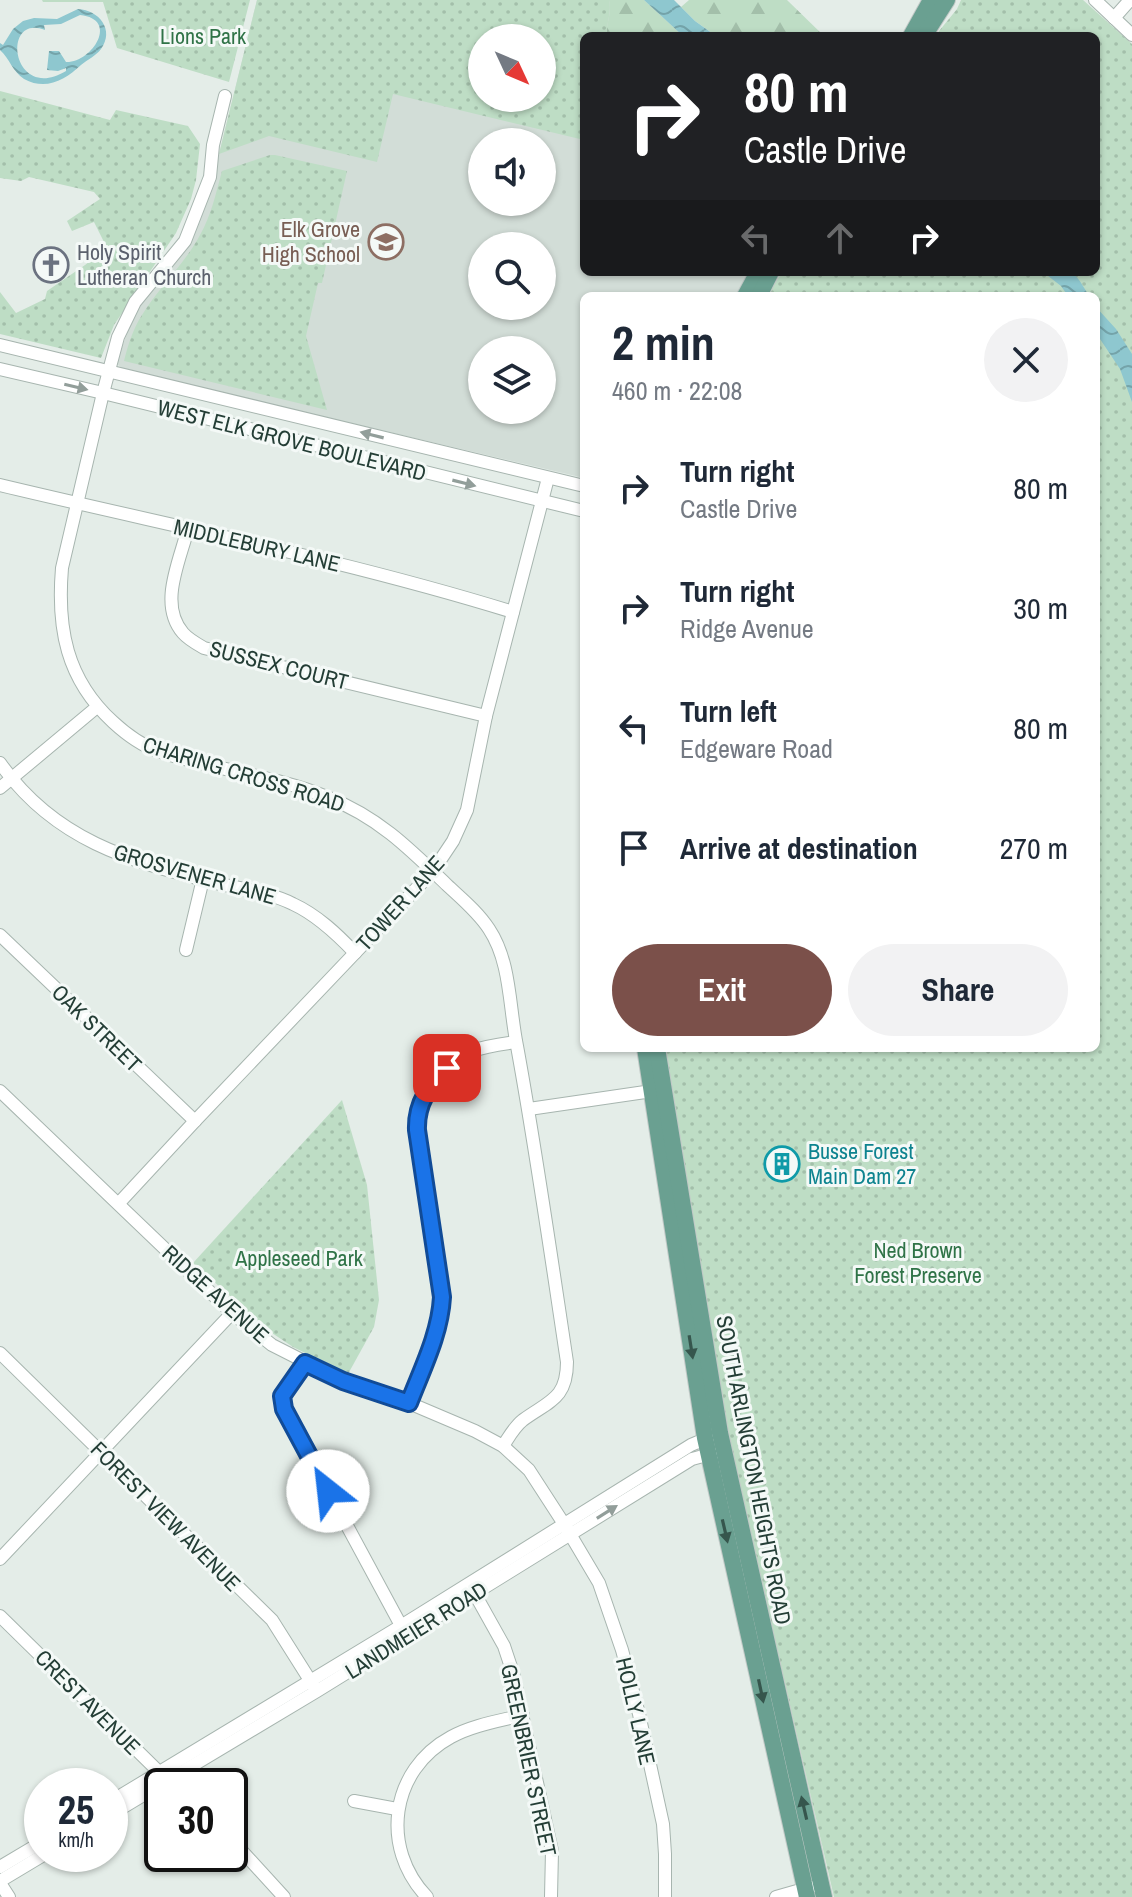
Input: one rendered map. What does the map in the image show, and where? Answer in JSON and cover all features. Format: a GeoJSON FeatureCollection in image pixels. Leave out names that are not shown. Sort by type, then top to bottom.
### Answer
{"type":"FeatureCollection","features":[{"type":"Feature","properties":{"kind":"main road"},"geometry":{"type":"LineString","coordinates":[[913,32],[931,0]]}},
{"type":"Feature","properties":{"kind":"main road"},"geometry":{"type":"LineString","coordinates":[[927,32],[947,0]]}},
{"type":"Feature","properties":{"kind":"main road","name":"SOUTH ARLINGTON HEIGHTS ROAD"},"geometry":{"type":"LineString","coordinates":[[646,1052],[714,1444],[806,1893]]}},
{"type":"Feature","properties":{"kind":"main road","name":"SOUTH ARLINGTON HEIGHTS ROAD"},"geometry":{"type":"LineString","coordinates":[[658,1052],[714,1444],[823,1890]]}},
{"type":"Feature","properties":{"kind":"street"},"geometry":{"type":"LineString","coordinates":[[1095,0],[1132,35]]}},
{"type":"Feature","properties":{"kind":"street"},"geometry":{"type":"LineString","coordinates":[[1114,18],[1130,0]]}},
{"type":"Feature","properties":{"kind":"street","name":"CHARING CROSS ROAD"},"geometry":{"type":"LineString","coordinates":[[225,96],[213,145],[210,177],[185,241],[135,302],[118,337],[62,568],[63,634],[74,670],[97,707],[130,737],[156,751],[309,790],[348,806],[386,828],[478,915],[494,937],[504,966],[529,1109],[567,1362],[567,1377],[562,1390],[516,1427],[503,1446]]}},
{"type":"Feature","properties":{"kind":"street","name":"WEST ELK GROVE BOULEVARD"},"geometry":{"type":"LineString","coordinates":[[0,345],[580,485]]}},
{"type":"Feature","properties":{"kind":"street","name":"WEST ELK GROVE BOULEVARD"},"geometry":{"type":"LineString","coordinates":[[0,369],[580,510]]}},
{"type":"Feature","properties":{"kind":"street","name":"TOWER LANE"},"geometry":{"type":"LineString","coordinates":[[119,1203],[433,871],[453,841],[467,810],[486,716],[548,478]]}},
{"type":"Feature","properties":{"kind":"street","name":"MIDDLEBURY LANE"},"geometry":{"type":"LineString","coordinates":[[0,485],[434,588],[513,612]]}},
{"type":"Feature","properties":{"kind":"street","name":"SUSSEX COURT"},"geometry":{"type":"LineString","coordinates":[[188,528],[170,595],[173,616],[184,635],[204,648],[486,716]]}},
{"type":"Feature","properties":{"kind":"street"},"geometry":{"type":"LineString","coordinates":[[0,788],[97,707]]}},
{"type":"Feature","properties":{"kind":"street","name":"GROSVENER LANE"},"geometry":{"type":"LineString","coordinates":[[0,763],[47,815],[79,836],[113,853],[279,897],[326,926],[355,953]]}},
{"type":"Feature","properties":{"kind":"street"},"geometry":{"type":"LineString","coordinates":[[186,950],[203,879]]}},
{"type":"Feature","properties":{"kind":"street","name":"OAK STREET"},"geometry":{"type":"LineString","coordinates":[[0,935],[195,1121]]}},
{"type":"Feature","properties":{"kind":"street"},"geometry":{"type":"LineString","coordinates":[[409,1403],[437,1327],[442,1297],[417,1130],[419,1107],[429,1087],[460,1057],[482,1048],[516,1042]]}},
{"type":"Feature","properties":{"kind":"street","name":"RIDGE AVENUE"},"geometry":{"type":"LineString","coordinates":[[0,1091],[232,1313],[272,1345],[343,1381],[409,1403],[503,1446],[529,1470],[568,1529]]}},
{"type":"Feature","properties":{"kind":"street"},"geometry":{"type":"LineString","coordinates":[[529,1109],[652,1091]]}},
{"type":"Feature","properties":{"kind":"street"},"geometry":{"type":"LineString","coordinates":[[0,1559],[232,1313]]}},
{"type":"Feature","properties":{"kind":"street","name":"FOREST VIEW AVENUE"},"geometry":{"type":"LineString","coordinates":[[0,1353],[272,1620],[314,1686]]}},
{"type":"Feature","properties":{"kind":"street"},"geometry":{"type":"LineString","coordinates":[[305,1363],[282,1396],[284,1409],[404,1631]]}},
{"type":"Feature","properties":{"kind":"street","name":"LANDMEIER ROAD"},"geometry":{"type":"LineString","coordinates":[[185,1768],[568,1529],[714,1444]]}},
{"type":"Feature","properties":{"kind":"street","name":"HOLLY LANE"},"geometry":{"type":"LineString","coordinates":[[568,1529],[599,1583],[622,1650],[639,1714],[663,1824],[665,1897]]}},
{"type":"Feature","properties":{"kind":"street","name":"GREENBRIER STREET"},"geometry":{"type":"LineString","coordinates":[[472,1589],[504,1646],[523,1715],[552,1851],[551,1897]]}},
{"type":"Feature","properties":{"kind":"street","name":"CREST AVENUE"},"geometry":{"type":"LineString","coordinates":[[0,1616],[157,1768]]}},
{"type":"Feature","properties":{"kind":"street"},"geometry":{"type":"LineString","coordinates":[[427,1897],[414,1882],[400,1852],[397,1809],[405,1788],[429,1753],[442,1742],[470,1729],[523,1715]]}},
{"type":"Feature","properties":{"kind":"street"},"geometry":{"type":"LineString","coordinates":[[354,1801],[397,1809]]}},
{"type":"Feature","properties":{"kind":"street"},"geometry":{"type":"LineString","coordinates":[[0,1867],[24,1853]]}},
{"type":"Feature","properties":{"kind":"street"},"geometry":{"type":"LineString","coordinates":[[248,1858],[284,1897]]}},
{"type":"Feature","properties":{"kind":"street"},"geometry":{"type":"LineString","coordinates":[[9,1897],[0,1882],[24,1867]]}},
{"type":"Feature","properties":{"kind":"street"},"geometry":{"type":"LineString","coordinates":[[776,1897],[823,1890]]}},
{"type":"Feature","properties":{"kind":"shaded area","name":"Elk Grove High School"},"geometry":{"type":"Polygon","coordinates":[[[257,0],[644,0],[679,32],[580,32],[580,276],[750,276],[741,292],[580,292],[580,477],[125,370],[117,360],[135,313],[199,223],[219,154],[257,0]]]}},
{"type":"Feature","properties":{"kind":"green space","name":"Lions Park"},"geometry":{"type":"Polygon","coordinates":[[[42,0],[250,0],[229,82],[117,48],[103,2],[42,0]]]}},
{"type":"Feature","properties":{"kind":"green space"},"geometry":{"type":"Polygon","coordinates":[[[257,0],[609,0],[607,32],[580,32],[580,139],[556,133],[556,128],[534,128],[393,94],[377,162],[269,136],[219,154],[257,0]]]}},
{"type":"Feature","properties":{"kind":"green space"},"geometry":{"type":"Polygon","coordinates":[[[609,0],[644,0],[679,32],[607,32],[609,0]]]}},
{"type":"Feature","properties":{"kind":"green space"},"geometry":{"type":"Polygon","coordinates":[[[689,0],[787,0],[820,32],[710,32],[681,7],[689,0]]]}},
{"type":"Feature","properties":{"kind":"green space","name":"Ned Brown Forest Preserve"},"geometry":{"type":"Polygon","coordinates":[[[961,0],[1083,0],[1132,44],[1132,1897],[834,1897],[732,1453],[665,1052],[1100,1052],[1100,292],[770,292],[780,276],[1100,276],[1100,32],[938,32],[961,0]]]}},
{"type":"Feature","properties":{"kind":"green space"},"geometry":{"type":"Polygon","coordinates":[[[0,91],[110,120],[116,110],[188,126],[200,144],[191,199],[176,233],[114,325],[101,358],[0,334],[0,292],[16,313],[45,299],[47,291],[107,248],[94,222],[72,231],[67,221],[100,199],[94,192],[29,177],[21,181],[0,178],[0,91]]]}},
{"type":"Feature","properties":{"kind":"green space"},"geometry":{"type":"Polygon","coordinates":[[[270,155],[347,171],[322,283],[318,283],[306,336],[327,410],[124,361],[142,315],[187,256],[204,228],[222,171],[270,155]]]}},
{"type":"Feature","properties":{"kind":"green space","name":"Appleseed Park"},"geometry":{"type":"Polygon","coordinates":[[[342,1100],[367,1185],[379,1300],[374,1327],[348,1374],[293,1347],[269,1331],[193,1263],[342,1100]]]}},
{"type":"Feature","properties":{"kind":"water"},"geometry":{"type":"Polygon","coordinates":[[[644,0],[674,0],[710,32],[679,32],[644,0]]]}},
{"type":"Feature","properties":{"kind":"water"},"geometry":{"type":"Polygon","coordinates":[[[78,9],[86,10],[103,22],[105,42],[97,54],[62,79],[40,84],[24,79],[0,50],[0,43],[3,45],[13,29],[23,21],[57,19],[78,9]],[[80,15],[61,24],[44,25],[45,30],[31,28],[22,34],[18,56],[24,68],[34,76],[48,78],[66,71],[66,68],[47,70],[49,51],[59,51],[66,62],[85,56],[98,40],[100,32],[92,18],[80,15]]]}},
{"type":"Feature","properties":{"kind":"water"},"geometry":{"type":"Polygon","coordinates":[[[1048,276],[1076,276],[1086,292],[1065,292],[1048,276]]]}},
{"type":"Feature","properties":{"kind":"water"},"geometry":{"type":"Polygon","coordinates":[[[1100,311],[1132,354],[1132,402],[1120,369],[1100,339],[1100,311]]]}},
{"type":"Feature","properties":{"kind":"place","name":"Elk Grove High School"},"geometry":{"type":"Point","coordinates":[386,242]}},
{"type":"Feature","properties":{"kind":"place","name":"Holy Spirit Lutheran Church"},"geometry":{"type":"Point","coordinates":[51,265]}},
{"type":"Feature","properties":{"kind":"place","name":"Busse Forest Main Dam 27"},"geometry":{"type":"Point","coordinates":[782,1164]}},
{"type":"Feature","properties":{"kind":"route"},"geometry":{"type":"LineString","coordinates":[[328,1491],[284,1409],[282,1396],[305,1363],[343,1381],[409,1403],[437,1327],[442,1297],[417,1113],[429,1087],[447,1068]]}}]}
